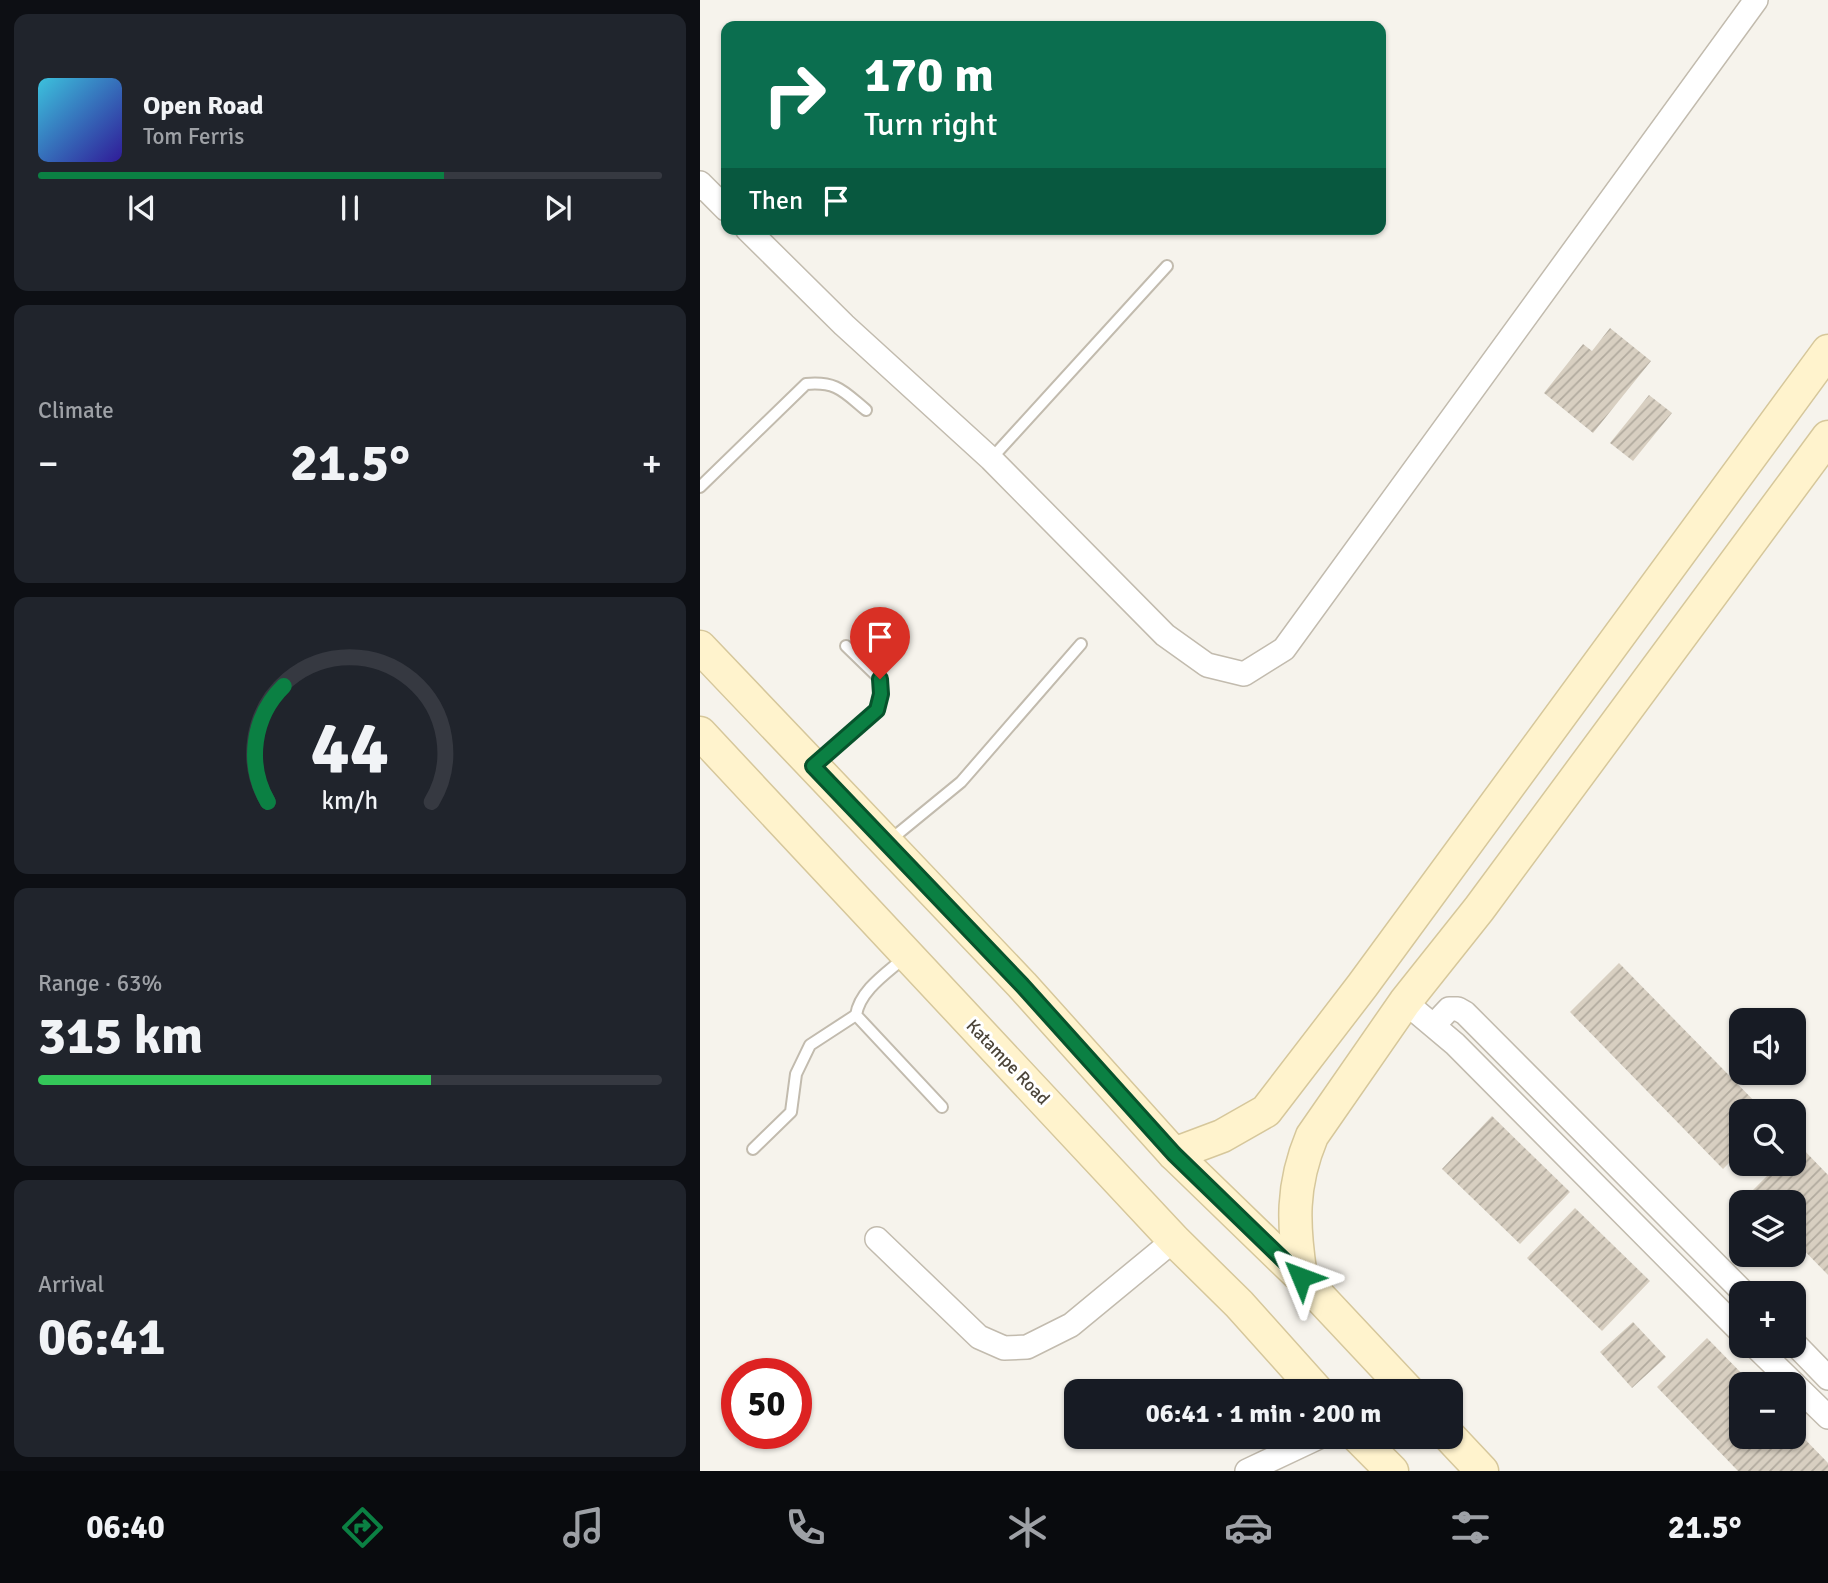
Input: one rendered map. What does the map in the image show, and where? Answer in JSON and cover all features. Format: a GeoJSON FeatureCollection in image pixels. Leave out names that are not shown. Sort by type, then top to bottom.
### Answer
{"type":"FeatureCollection","features":[{"type":"Feature","properties":{"kind":"street"},"geometry":{"type":"LineString","coordinates":[[753,235],[844,325],[991,459],[1165,635],[1207,665],[1244,674],[1284,649],[1756,0]]}},
{"type":"Feature","properties":{"kind":"street"},"geometry":{"type":"LineString","coordinates":[[700,183],[721,204]]}},
{"type":"Feature","properties":{"kind":"street"},"geometry":{"type":"LineString","coordinates":[[1174,1154],[1222,1136],[1266,1111],[1363,986],[1828,351]]}},
{"type":"Feature","properties":{"kind":"street"},"geometry":{"type":"LineString","coordinates":[[1301,1277],[1294,1234],[1294,1199],[1302,1159],[1312,1136],[1405,1002],[1479,909],[1828,437]]}},
{"type":"Feature","properties":{"kind":"street"},"geometry":{"type":"LineString","coordinates":[[700,647],[1022,985],[1174,1154],[1301,1277],[1397,1379]]}},
{"type":"Feature","properties":{"kind":"street","name":"Katampe Road"},"geometry":{"type":"LineString","coordinates":[[700,733],[1174,1240],[1239,1304],[1306,1379]]}},
{"type":"Feature","properties":{"kind":"street"},"geometry":{"type":"LineString","coordinates":[[1405,1002],[1486,1076],[1729,1320]]}},
{"type":"Feature","properties":{"kind":"street"},"geometry":{"type":"LineString","coordinates":[[1434,1026],[1449,1009],[1458,1009],[1475,1022],[1732,1281]]}},
{"type":"Feature","properties":{"kind":"street"},"geometry":{"type":"LineString","coordinates":[[1486,1076],[1507,1054]]}},
{"type":"Feature","properties":{"kind":"street"},"geometry":{"type":"LineString","coordinates":[[877,1239],[979,1337],[1004,1348],[1027,1347],[1071,1325],[1174,1240]]}},
{"type":"Feature","properties":{"kind":"street"},"geometry":{"type":"LineString","coordinates":[[1696,1286],[1716,1266]]}},
{"type":"Feature","properties":{"kind":"street"},"geometry":{"type":"LineString","coordinates":[[1806,1355],[1828,1378]]}},
{"type":"Feature","properties":{"kind":"street"},"geometry":{"type":"LineString","coordinates":[[1767,1358],[1782,1372]]}},
{"type":"Feature","properties":{"kind":"street"},"geometry":{"type":"LineString","coordinates":[[1806,1396],[1828,1417]]}},
{"type":"Feature","properties":{"kind":"street"},"geometry":{"type":"LineString","coordinates":[[1247,1471],[1294,1449]]}},
{"type":"Feature","properties":{"kind":"street"},"geometry":{"type":"LineString","coordinates":[[1370,1449],[1392,1471]]}},
{"type":"Feature","properties":{"kind":"street"},"geometry":{"type":"LineString","coordinates":[[1461,1449],[1482,1471]]}},
{"type":"Feature","properties":{"kind":"lane"},"geometry":{"type":"LineString","coordinates":[[991,459],[1167,266]]}},
{"type":"Feature","properties":{"kind":"lane"},"geometry":{"type":"LineString","coordinates":[[700,486],[806,384],[837,386],[866,410]]}},
{"type":"Feature","properties":{"kind":"lane"},"geometry":{"type":"LineString","coordinates":[[886,843],[961,782],[1081,644]]}},
{"type":"Feature","properties":{"kind":"lane"},"geometry":{"type":"LineString","coordinates":[[813,766],[877,710],[880,679],[846,646]]}},
{"type":"Feature","properties":{"kind":"lane"},"geometry":{"type":"LineString","coordinates":[[754,1149],[791,1112],[796,1074],[810,1045],[856,1015],[858,1004],[865,993],[907,955]]}},
{"type":"Feature","properties":{"kind":"lane"},"geometry":{"type":"LineString","coordinates":[[856,1015],[943,1107]]}},
{"type":"Feature","properties":{"kind":"building"},"geometry":{"type":"Polygon","coordinates":[[[1610,328],[1651,361],[1593,433],[1544,393],[1583,344],[1592,351],[1610,328]]]}},
{"type":"Feature","properties":{"kind":"building"},"geometry":{"type":"Polygon","coordinates":[[[1649,395],[1672,413],[1633,461],[1610,443],[1649,395]]]}},
{"type":"Feature","properties":{"kind":"building"},"geometry":{"type":"Polygon","coordinates":[[[1619,963],[1729,1075],[1729,1085],[1739,1085],[1752,1099],[1729,1099],[1729,1163],[1723,1169],[1570,1012],[1619,963]]]}},
{"type":"Feature","properties":{"kind":"building"},"geometry":{"type":"Polygon","coordinates":[[[1492,1116],[1570,1192],[1520,1244],[1442,1169],[1492,1116]]]}},
{"type":"Feature","properties":{"kind":"building"},"geometry":{"type":"Polygon","coordinates":[[[1806,1152],[1828,1175],[1828,1275],[1806,1252],[1806,1190],[1753,1190],[1767,1176],[1806,1176],[1806,1152]]]}},
{"type":"Feature","properties":{"kind":"building"},"geometry":{"type":"Polygon","coordinates":[[[1575,1208],[1650,1281],[1602,1331],[1527,1258],[1575,1208]]]}},
{"type":"Feature","properties":{"kind":"building"},"geometry":{"type":"Polygon","coordinates":[[[1633,1322],[1666,1357],[1632,1388],[1600,1352],[1633,1322]]]}},
{"type":"Feature","properties":{"kind":"building"},"geometry":{"type":"Polygon","coordinates":[[[1707,1338],[1740,1372],[1729,1372],[1729,1449],[1806,1449],[1806,1440],[1828,1463],[1828,1471],[1738,1471],[1657,1387],[1707,1338]]]}},
{"type":"Feature","properties":{"kind":"route"},"geometry":{"type":"LineString","coordinates":[[880,679],[881,694],[877,710],[813,766],[1022,985],[1174,1154],[1301,1277]]}}]}
